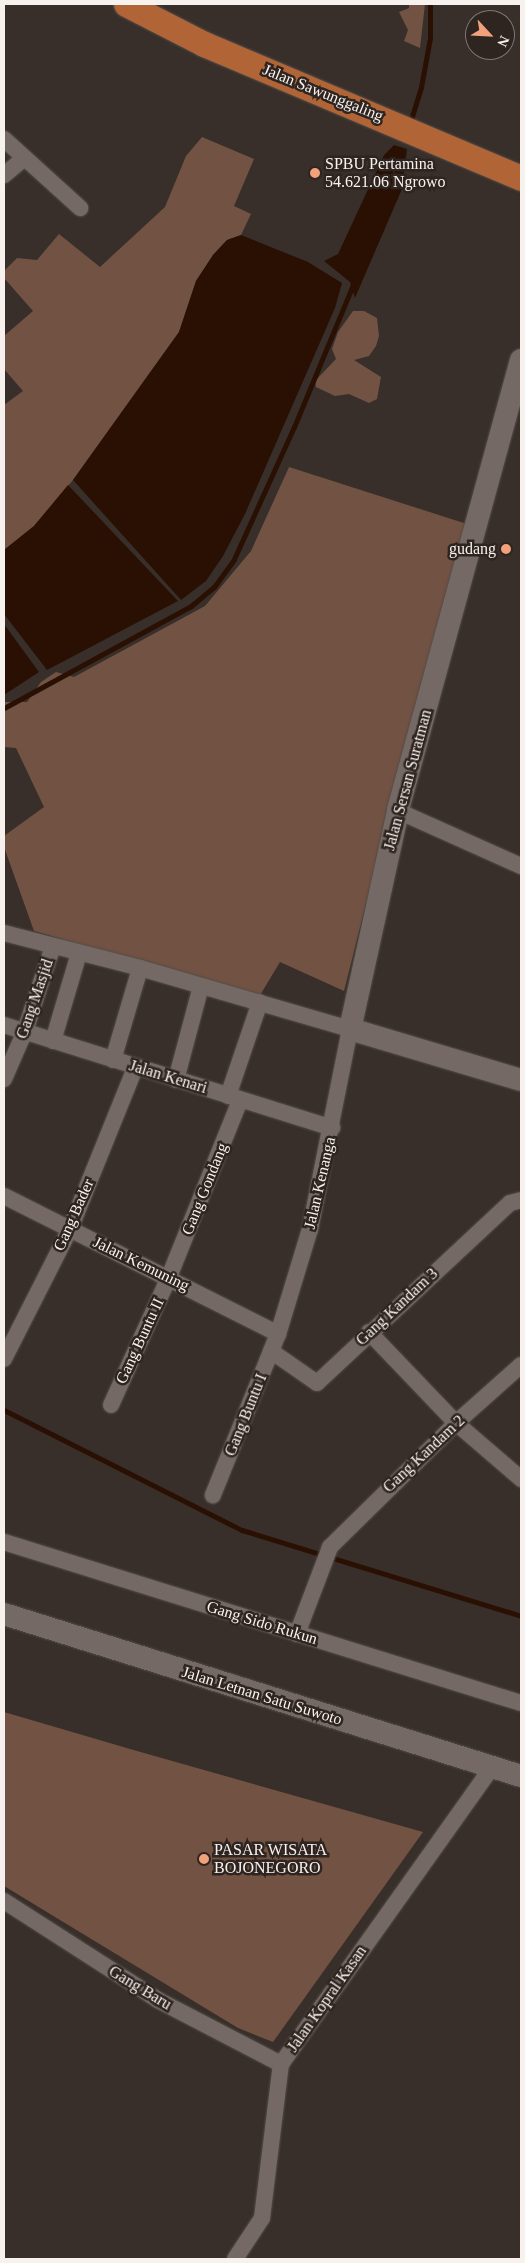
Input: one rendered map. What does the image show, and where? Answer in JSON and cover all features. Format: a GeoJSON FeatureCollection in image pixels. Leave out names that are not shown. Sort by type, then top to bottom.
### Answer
{"type":"FeatureCollection","features":[{"type":"Feature","properties":{"kind":"main road","name":"Jalan Sawunggaling"},"geometry":{"type":"LineString","coordinates":[[126,4],[204,44],[432,138],[521,178]]}},
{"type":"Feature","properties":{"kind":"main road","name":"Jalan Sersan Suratman"},"geometry":{"type":"LineString","coordinates":[[350,1029],[398,811],[521,360]]}},
{"type":"Feature","properties":{"kind":"main road"},"geometry":{"type":"LineString","coordinates":[[350,1029],[521,1080]]}},
{"type":"Feature","properties":{"kind":"main road","name":"Jalan Letnan Satu Suwoto"},"geometry":{"type":"LineString","coordinates":[[4,1614],[521,1776]]}},
{"type":"Feature","properties":{"kind":"street"},"geometry":{"type":"LineString","coordinates":[[4,139],[80,208]]}},
{"type":"Feature","properties":{"kind":"street"},"geometry":{"type":"LineString","coordinates":[[4,175],[24,158]]}},
{"type":"Feature","properties":{"kind":"street"},"geometry":{"type":"LineString","coordinates":[[398,811],[521,866]]}},
{"type":"Feature","properties":{"kind":"street"},"geometry":{"type":"LineString","coordinates":[[4,933],[140,968],[350,1029]]}},
{"type":"Feature","properties":{"kind":"street","name":"Gang Masjid"},"geometry":{"type":"LineString","coordinates":[[4,1079],[25,1032],[53,946]]}},
{"type":"Feature","properties":{"kind":"street"},"geometry":{"type":"LineString","coordinates":[[54,1041],[79,953]]}},
{"type":"Feature","properties":{"kind":"street"},"geometry":{"type":"LineString","coordinates":[[113,1060],[140,968]]}},
{"type":"Feature","properties":{"kind":"street"},"geometry":{"type":"LineString","coordinates":[[176,1080],[201,986]]}},
{"type":"Feature","properties":{"kind":"street","name":"Gang Gondang"},"geometry":{"type":"LineString","coordinates":[[169,1277],[234,1098],[260,1002]]}},
{"type":"Feature","properties":{"kind":"street","name":"Jalan Kenari"},"geometry":{"type":"LineString","coordinates":[[4,1025],[135,1068],[332,1128]]}},
{"type":"Feature","properties":{"kind":"street","name":"Jalan Kenanga"},"geometry":{"type":"LineString","coordinates":[[278,1334],[310,1230],[332,1128],[350,1029]]}},
{"type":"Feature","properties":{"kind":"street","name":"Gang Bader"},"geometry":{"type":"LineString","coordinates":[[4,1359],[70,1229],[135,1068]]}},
{"type":"Feature","properties":{"kind":"street","name":"Jalan Kemuning"},"geometry":{"type":"LineString","coordinates":[[4,1196],[169,1277],[278,1334]]}},
{"type":"Feature","properties":{"kind":"street","name":"Gang Kandam 3"},"geometry":{"type":"LineString","coordinates":[[271,1351],[318,1383],[369,1332],[510,1203],[521,1200]]}},
{"type":"Feature","properties":{"kind":"street","name":"Gang Buntu II"},"geometry":{"type":"LineString","coordinates":[[111,1405],[169,1277]]}},
{"type":"Feature","properties":{"kind":"street"},"geometry":{"type":"LineString","coordinates":[[369,1332],[456,1423],[521,1479]]}},
{"type":"Feature","properties":{"kind":"street","name":"Gang Buntu I"},"geometry":{"type":"LineString","coordinates":[[213,1495],[278,1334]]}},
{"type":"Feature","properties":{"kind":"street","name":"Gang Kandam 2"},"geometry":{"type":"LineString","coordinates":[[297,1634],[330,1547],[456,1423],[521,1365]]}},
{"type":"Feature","properties":{"kind":"street","name":"Gang Sido Rukun"},"geometry":{"type":"LineString","coordinates":[[4,1542],[521,1702]]}},
{"type":"Feature","properties":{"kind":"street","name":"Jalan Kopral Kasan"},"geometry":{"type":"LineString","coordinates":[[235,2259],[262,2218],[282,2064],[492,1767]]}},
{"type":"Feature","properties":{"kind":"street","name":"Gang Baru"},"geometry":{"type":"LineString","coordinates":[[4,1901],[158,2000],[282,2064]]}},
{"type":"Feature","properties":{"kind":"shaded area"},"geometry":{"type":"Polygon","coordinates":[[[409,4],[425,4],[420,48],[404,41],[408,30],[399,12],[409,8],[409,4]]]}},
{"type":"Feature","properties":{"kind":"shaded area"},"geometry":{"type":"Polygon","coordinates":[[[202,137],[254,159],[234,206],[251,214],[241,235],[227,240],[213,255],[196,281],[179,332],[73,480],[34,526],[4,550],[4,405],[23,391],[4,369],[4,336],[33,311],[4,278],[4,271],[17,258],[37,260],[59,234],[100,267],[165,207],[186,156],[202,137]]]}},
{"type":"Feature","properties":{"kind":"shaded area"},"geometry":{"type":"Polygon","coordinates":[[[394,145],[407,149],[402,189],[355,298],[350,282],[324,261],[338,254],[384,155],[394,145]]]}},
{"type":"Feature","properties":{"kind":"shaded area"},"geometry":{"type":"Polygon","coordinates":[[[241,235],[308,262],[342,283],[335,308],[245,514],[223,556],[206,581],[181,600],[73,480],[179,332],[196,281],[213,255],[227,240],[241,235]]]}},
{"type":"Feature","properties":{"kind":"shaded area"},"geometry":{"type":"Polygon","coordinates":[[[353,311],[364,311],[377,318],[379,336],[376,346],[369,356],[354,360],[381,377],[377,399],[369,403],[349,394],[335,396],[316,387],[315,381],[336,359],[332,349],[338,332],[353,311]]]}},
{"type":"Feature","properties":{"kind":"shaded area"},"geometry":{"type":"Polygon","coordinates":[[[289,467],[467,524],[390,808],[344,991],[280,962],[259,997],[34,931],[4,847],[4,836],[44,807],[16,748],[4,747],[4,702],[27,702],[41,682],[56,672],[74,677],[205,606],[251,551],[289,467]]]}},
{"type":"Feature","properties":{"kind":"shaded area"},"geometry":{"type":"Polygon","coordinates":[[[68,485],[178,601],[47,670],[4,614],[4,550],[34,526],[68,485]]]}},
{"type":"Feature","properties":{"kind":"shaded area"},"geometry":{"type":"Polygon","coordinates":[[[4,624],[39,672],[4,695],[4,624]]]}},
{"type":"Feature","properties":{"kind":"shaded area","name":"PASAR WISATA BOJONEGORO"},"geometry":{"type":"Polygon","coordinates":[[[4,1712],[423,1832],[273,2042],[238,2028],[4,1886],[4,1712]]]}},
{"type":"Feature","properties":{"kind":"waterway"},"geometry":{"type":"LineString","coordinates":[[410,123],[421,87],[430,38],[430,4]]}},
{"type":"Feature","properties":{"kind":"waterway"},"geometry":{"type":"LineString","coordinates":[[4,708],[191,606],[214,587],[234,559],[294,427],[354,282]]}},
{"type":"Feature","properties":{"kind":"waterway"},"geometry":{"type":"LineString","coordinates":[[4,1410],[242,1530],[521,1616]]}},
{"type":"Feature","properties":{"kind":"place","name":"SPBU Pertamina 54.621.06 Ngrowo"},"geometry":{"type":"Point","coordinates":[315,173]}},
{"type":"Feature","properties":{"kind":"place","name":"gudang"},"geometry":{"type":"Point","coordinates":[506,549]}},
{"type":"Feature","properties":{"kind":"place","name":"PASAR WISATA BOJONEGORO"},"geometry":{"type":"Point","coordinates":[204,1859]}}]}
